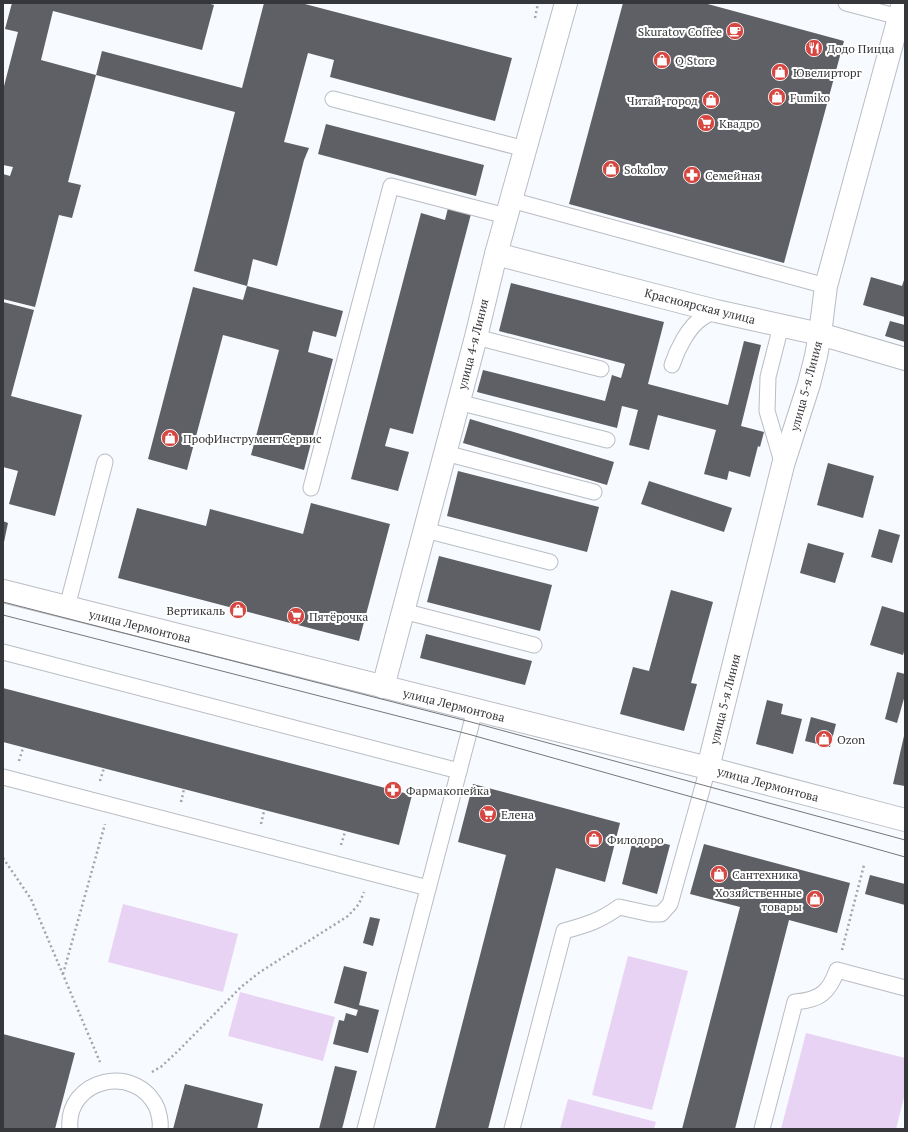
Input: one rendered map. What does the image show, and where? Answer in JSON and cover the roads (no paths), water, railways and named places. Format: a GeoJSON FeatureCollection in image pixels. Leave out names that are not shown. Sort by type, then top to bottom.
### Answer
{"type":"FeatureCollection","features":[{"type":"Feature","properties":{"kind":"street","name":"улица 4-я Линия"},"geometry":{"type":"LineString","coordinates":[[383,687],[476,337],[496,254],[566,3]]}},
{"type":"Feature","properties":{"kind":"street","name":"улица 5-я Линия"},"geometry":{"type":"LineString","coordinates":[[708,768],[783,465],[809,384],[820,334],[826,286],[901,10]]}},
{"type":"Feature","properties":{"kind":"street","name":"Красноярская улица"},"geometry":{"type":"LineString","coordinates":[[496,254],[716,311],[820,334],[905,359]]}},
{"type":"Feature","properties":{"kind":"street","name":"улица Лермонтова"},"geometry":{"type":"LineString","coordinates":[[3,591],[708,768],[905,820]]}},
{"type":"Feature","properties":{"kind":"lane"},"geometry":{"type":"LineString","coordinates":[[855,4],[901,10]]}},
{"type":"Feature","properties":{"kind":"lane"},"geometry":{"type":"LineString","coordinates":[[333,99],[525,149]]}},
{"type":"Feature","properties":{"kind":"lane"},"geometry":{"type":"LineString","coordinates":[[311,488],[391,186],[509,208],[826,286]]}},
{"type":"Feature","properties":{"kind":"lane"},"geometry":{"type":"LineString","coordinates":[[672,365],[676,354],[690,330],[701,319],[716,311]]}},
{"type":"Feature","properties":{"kind":"lane"},"geometry":{"type":"LineString","coordinates":[[781,326],[768,377],[767,411],[783,465]]}},
{"type":"Feature","properties":{"kind":"lane"},"geometry":{"type":"LineString","coordinates":[[476,337],[601,369]]}},
{"type":"Feature","properties":{"kind":"lane"},"geometry":{"type":"LineString","coordinates":[[458,402],[607,440]]}},
{"type":"Feature","properties":{"kind":"lane"},"geometry":{"type":"LineString","coordinates":[[445,453],[594,492]]}},
{"type":"Feature","properties":{"kind":"lane"},"geometry":{"type":"LineString","coordinates":[[67,607],[105,462]]}},
{"type":"Feature","properties":{"kind":"lane"},"geometry":{"type":"LineString","coordinates":[[425,530],[550,562]]}},
{"type":"Feature","properties":{"kind":"lane"},"geometry":{"type":"LineString","coordinates":[[403,611],[534,645]]}},
{"type":"Feature","properties":{"kind":"lane"},"geometry":{"type":"LineString","coordinates":[[3,652],[459,771]]}},
{"type":"Feature","properties":{"kind":"lane"},"geometry":{"type":"LineString","coordinates":[[365,1129],[475,710]]}},
{"type":"Feature","properties":{"kind":"lane"},"geometry":{"type":"LineString","coordinates":[[512,1129],[564,931],[588,925],[606,917],[619,907],[651,914],[661,914],[670,904],[708,768]]}},
{"type":"Feature","properties":{"kind":"lane"},"geometry":{"type":"LineString","coordinates":[[3,777],[428,888]]}},
{"type":"Feature","properties":{"kind":"lane"},"geometry":{"type":"LineString","coordinates":[[762,1129],[795,1002],[810,1001],[823,995],[832,984],[837,970],[905,988]]}},
{"type":"Feature","properties":{"kind":"lane"},"geometry":{"type":"LineString","coordinates":[[70,1129],[71,1114],[76,1102],[85,1092],[96,1084],[121,1080],[133,1084],[144,1091],[153,1100],[159,1112],[160,1129]]}},
{"type":"Feature","properties":{"kind":"tram line"},"geometry":{"type":"LineString","coordinates":[[3,602],[471,722],[905,840]]}},
{"type":"Feature","properties":{"kind":"tram line"},"geometry":{"type":"LineString","coordinates":[[3,615],[468,734],[905,857]]}},
{"type":"Feature","properties":{"kind":"place","name":"Skuratov Coffee"},"geometry":{"type":"Point","coordinates":[735,31]}},
{"type":"Feature","properties":{"kind":"place","name":"Додо Пицца"},"geometry":{"type":"Point","coordinates":[814,48]}},
{"type":"Feature","properties":{"kind":"place","name":"Q Store"},"geometry":{"type":"Point","coordinates":[662,60]}},
{"type":"Feature","properties":{"kind":"place","name":"Ювелирторг"},"geometry":{"type":"Point","coordinates":[780,72]}},
{"type":"Feature","properties":{"kind":"place","name":"Fumiko"},"geometry":{"type":"Point","coordinates":[777,97]}},
{"type":"Feature","properties":{"kind":"place","name":"Читай-город"},"geometry":{"type":"Point","coordinates":[711,100]}},
{"type":"Feature","properties":{"kind":"place","name":"Квадро"},"geometry":{"type":"Point","coordinates":[706,123]}},
{"type":"Feature","properties":{"kind":"place","name":"Sokolov"},"geometry":{"type":"Point","coordinates":[611,169]}},
{"type":"Feature","properties":{"kind":"place","name":"Семейная"},"geometry":{"type":"Point","coordinates":[692,175]}},
{"type":"Feature","properties":{"kind":"place","name":"ПрофИнструментСервис"},"geometry":{"type":"Point","coordinates":[170,438]}},
{"type":"Feature","properties":{"kind":"place","name":"Вертикаль"},"geometry":{"type":"Point","coordinates":[238,610]}},
{"type":"Feature","properties":{"kind":"place","name":"Пятёрочка"},"geometry":{"type":"Point","coordinates":[296,616]}},
{"type":"Feature","properties":{"kind":"place","name":"Ozon"},"geometry":{"type":"Point","coordinates":[824,739]}},
{"type":"Feature","properties":{"kind":"place","name":"Фармакопейка"},"geometry":{"type":"Point","coordinates":[393,790]}},
{"type":"Feature","properties":{"kind":"place","name":"Елена"},"geometry":{"type":"Point","coordinates":[488,814]}},
{"type":"Feature","properties":{"kind":"place","name":"Филодоро"},"geometry":{"type":"Point","coordinates":[594,839]}},
{"type":"Feature","properties":{"kind":"place","name":"Сантехника"},"geometry":{"type":"Point","coordinates":[719,874]}},
{"type":"Feature","properties":{"kind":"place","name":"Хозяйственные товары"},"geometry":{"type":"Point","coordinates":[815,899]}}]}
